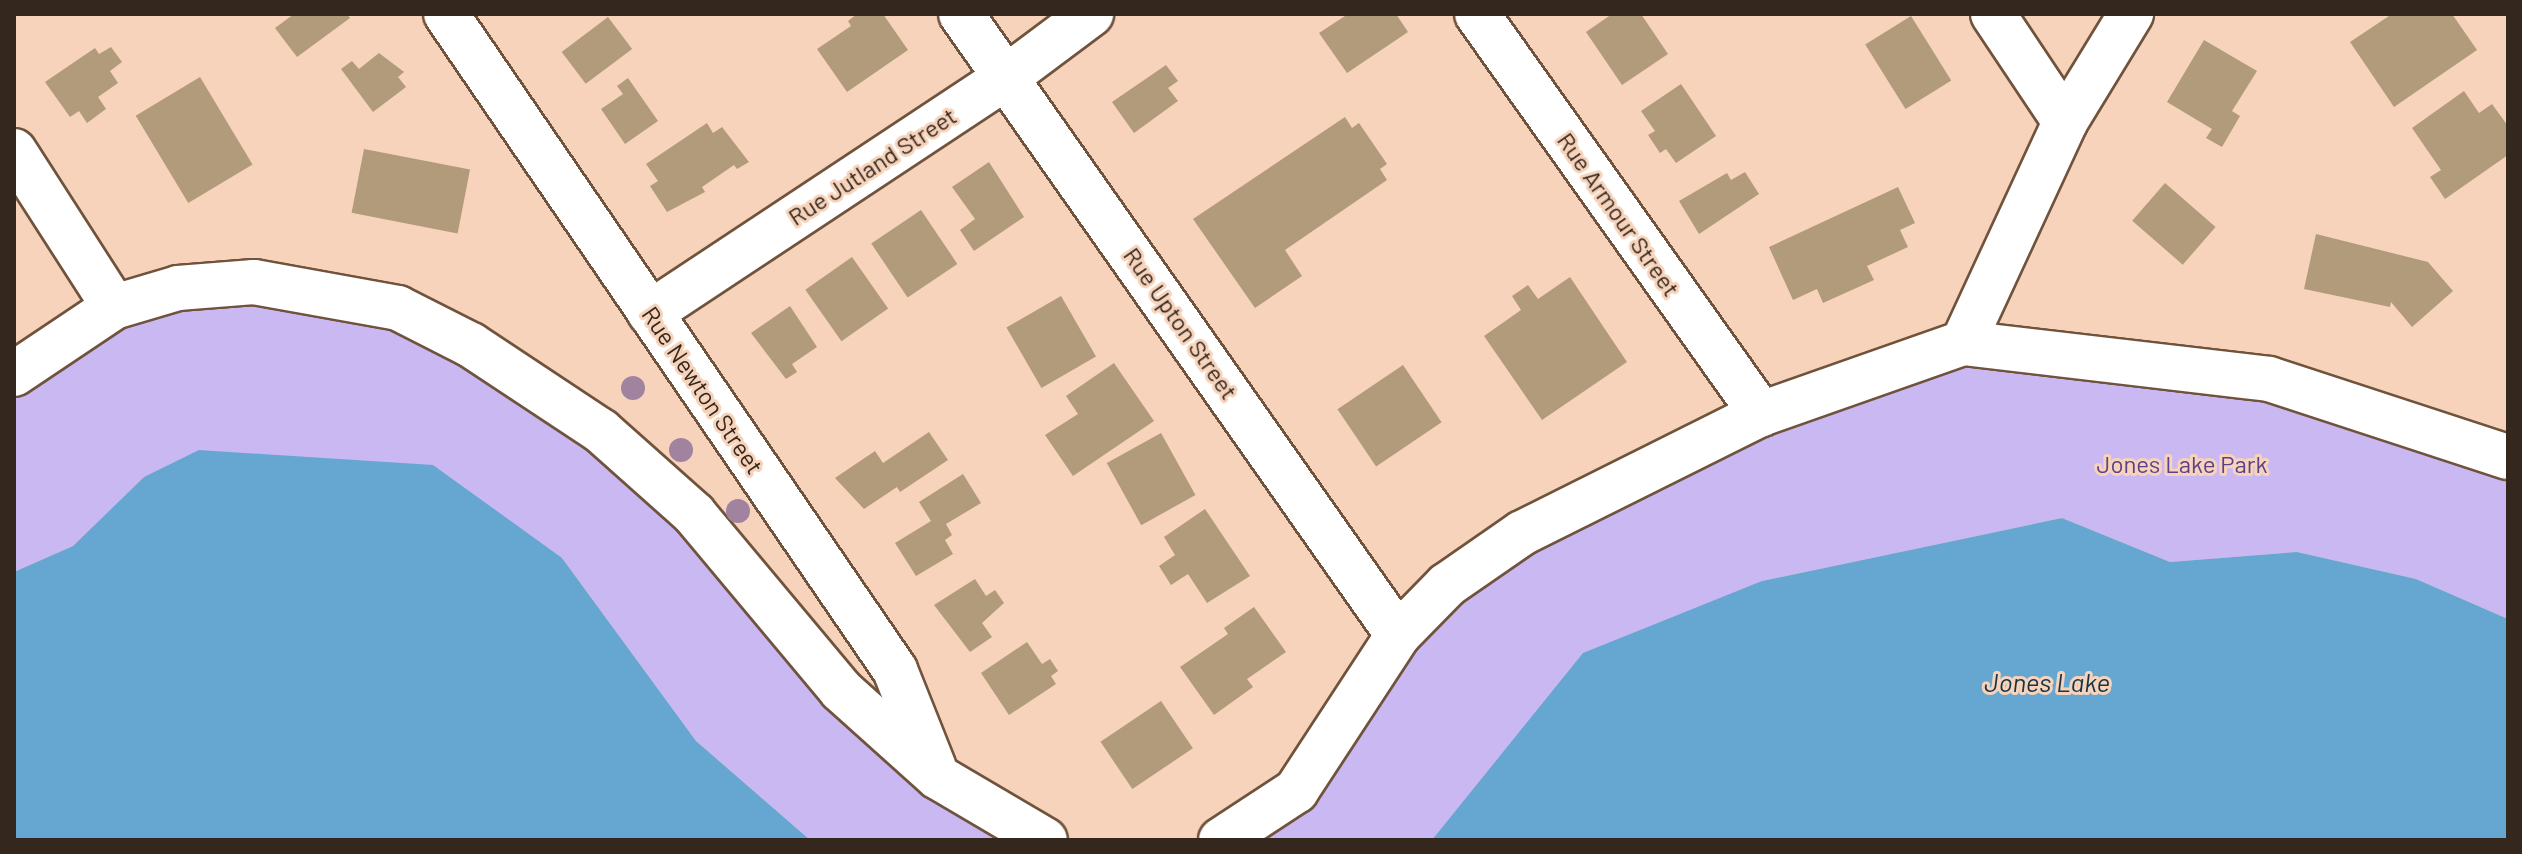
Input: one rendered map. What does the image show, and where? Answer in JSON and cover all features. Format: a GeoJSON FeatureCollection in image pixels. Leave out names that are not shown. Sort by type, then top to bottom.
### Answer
{"type":"FeatureCollection","features":[{"type":"Feature","properties":{"kind":"street","name":"Rue Newton Street"},"geometry":{"type":"LineString","coordinates":[[446,14],[895,670],[938,777]]}},
{"type":"Feature","properties":{"kind":"street","name":"Rue Upton Street"},"geometry":{"type":"LineString","coordinates":[[961,14],[1398,635]]}},
{"type":"Feature","properties":{"kind":"street","name":"Rue Jutland Street"},"geometry":{"type":"LineString","coordinates":[[650,313],[1004,79],[1091,14]]}},
{"type":"Feature","properties":{"kind":"street","name":"Rue Armour Street"},"geometry":{"type":"LineString","coordinates":[[1477,14],[1761,414]]}},
{"type":"Feature","properties":{"kind":"street"},"geometry":{"type":"LineString","coordinates":[[1993,14],[2065,122]]}},
{"type":"Feature","properties":{"kind":"street"},"geometry":{"type":"LineString","coordinates":[[1963,343],[2065,122],[2131,14]]}},
{"type":"Feature","properties":{"kind":"street"},"geometry":{"type":"LineString","coordinates":[[14,151],[114,307]]}},
{"type":"Feature","properties":{"kind":"street"},"geometry":{"type":"LineString","coordinates":[[14,374],[114,307],[178,288],[254,282],[398,308],[471,345],[601,431],[694,514],[841,690],[938,777],[1045,840]]}},
{"type":"Feature","properties":{"kind":"street"},"geometry":{"type":"LineString","coordinates":[[1221,840],[1296,791],[1398,635],[1447,585],[1522,533],[1761,414],[1963,343],[2269,379],[2508,457]]}},
{"type":"Feature","properties":{"kind":"green space"},"geometry":{"type":"Polygon","coordinates":[[[178,288],[398,308],[601,431],[841,690],[1045,840],[810,840],[696,741],[562,558],[144,477],[73,546],[14,572],[14,374],[178,288]]]}},
{"type":"Feature","properties":{"kind":"green space","name":"Jones Lake Park"},"geometry":{"type":"Polygon","coordinates":[[[1963,343],[2269,379],[2508,457],[2508,619],[2416,579],[2297,552],[2170,562],[2062,518],[1762,581],[1432,840],[1221,840],[1296,791],[1447,585],[1963,343]]]}},
{"type":"Feature","properties":{"kind":"water"},"geometry":{"type":"Polygon","coordinates":[[[199,450],[433,465],[562,558],[696,741],[810,840],[14,840],[14,572],[73,546],[144,477],[199,450]]]}},
{"type":"Feature","properties":{"kind":"water","name":"Jones Lake"},"geometry":{"type":"Polygon","coordinates":[[[2062,518],[2170,562],[2297,552],[2416,579],[2508,619],[2508,840],[1432,840],[1583,653],[1762,581],[2062,518]]]}},
{"type":"Feature","properties":{"kind":"building"},"geometry":{"type":"Polygon","coordinates":[[[294,14],[347,14],[350,18],[297,57],[275,28],[294,14]]]}},
{"type":"Feature","properties":{"kind":"building"},"geometry":{"type":"Polygon","coordinates":[[[857,14],[883,14],[908,50],[847,92],[817,49],[851,26],[848,21],[857,14]]]}},
{"type":"Feature","properties":{"kind":"building"},"geometry":{"type":"Polygon","coordinates":[[[1348,14],[1396,14],[1408,32],[1347,73],[1319,33],[1348,14]]]}},
{"type":"Feature","properties":{"kind":"building"},"geometry":{"type":"Polygon","coordinates":[[[1612,14],[1641,14],[1668,54],[1622,85],[1586,32],[1612,14]]]}},
{"type":"Feature","properties":{"kind":"building"},"geometry":{"type":"Polygon","coordinates":[[[2392,14],[2452,14],[2477,50],[2394,107],[2350,42],[2392,14]]]}},
{"type":"Feature","properties":{"kind":"building"},"geometry":{"type":"Polygon","coordinates":[[[1911,16],[1951,80],[1905,109],[1865,45],[1911,16]]]}},
{"type":"Feature","properties":{"kind":"building"},"geometry":{"type":"Polygon","coordinates":[[[608,17],[632,49],[586,84],[562,52],[608,17]]]}},
{"type":"Feature","properties":{"kind":"building"},"geometry":{"type":"Polygon","coordinates":[[[2204,40],[2257,71],[2232,111],[2240,116],[2222,147],[2206,138],[2212,129],[2167,102],[2204,40]]]}},
{"type":"Feature","properties":{"kind":"building"},"geometry":{"type":"Polygon","coordinates":[[[111,47],[122,62],[110,71],[118,83],[98,97],[106,109],[87,123],[79,111],[70,117],[45,82],[95,48],[99,54],[111,47]]]}},
{"type":"Feature","properties":{"kind":"building"},"geometry":{"type":"Polygon","coordinates":[[[379,53],[404,72],[398,77],[406,87],[373,112],[341,69],[352,61],[359,69],[379,53]]]}},
{"type":"Feature","properties":{"kind":"building"},"geometry":{"type":"Polygon","coordinates":[[[1166,65],[1178,81],[1168,88],[1178,101],[1134,133],[1112,102],[1166,65]]]}},
{"type":"Feature","properties":{"kind":"building"},"geometry":{"type":"Polygon","coordinates":[[[200,77],[253,164],[188,203],[136,116],[200,77]]]}},
{"type":"Feature","properties":{"kind":"building"},"geometry":{"type":"Polygon","coordinates":[[[628,78],[658,121],[625,144],[601,109],[623,94],[617,86],[628,78]]]}},
{"type":"Feature","properties":{"kind":"building"},"geometry":{"type":"Polygon","coordinates":[[[1681,84],[1716,136],[1676,163],[1666,149],[1660,153],[1648,135],[1655,131],[1641,111],[1681,84]]]}},
{"type":"Feature","properties":{"kind":"building"},"geometry":{"type":"Polygon","coordinates":[[[2464,91],[2479,113],[2492,104],[2508,126],[2508,155],[2445,199],[2430,177],[2441,170],[2412,128],[2464,91]]]}},
{"type":"Feature","properties":{"kind":"building"},"geometry":{"type":"Polygon","coordinates":[[[1345,117],[1352,128],[1359,123],[1387,164],[1380,169],[1387,180],[1285,250],[1302,276],[1255,308],[1193,219],[1345,117]]]}},
{"type":"Feature","properties":{"kind":"building"},"geometry":{"type":"Polygon","coordinates":[[[707,123],[713,133],[722,127],[749,162],[737,169],[734,165],[702,187],[705,192],[667,212],[650,186],[658,181],[646,164],[707,123]]]}},
{"type":"Feature","properties":{"kind":"building"},"geometry":{"type":"Polygon","coordinates":[[[364,149],[470,170],[458,233],[352,213],[364,149]]]}},
{"type":"Feature","properties":{"kind":"building"},"geometry":{"type":"Polygon","coordinates":[[[989,162],[1024,217],[974,251],[960,230],[975,219],[952,187],[989,162]]]}},
{"type":"Feature","properties":{"kind":"building"},"geometry":{"type":"Polygon","coordinates":[[[1745,172],[1759,194],[1699,234],[1679,201],[1727,173],[1731,180],[1745,172]]]}},
{"type":"Feature","properties":{"kind":"building"},"geometry":{"type":"Polygon","coordinates":[[[2165,183],[2216,227],[2183,265],[2132,221],[2165,183]]]}},
{"type":"Feature","properties":{"kind":"building"},"geometry":{"type":"Polygon","coordinates":[[[1898,187],[1915,223],[1900,230],[1908,247],[1867,266],[1874,280],[1823,303],[1817,289],[1793,300],[1769,247],[1898,187]]]}},
{"type":"Feature","properties":{"kind":"building"},"geometry":{"type":"Polygon","coordinates":[[[921,210],[957,264],[908,297],[871,244],[921,210]]]}},
{"type":"Feature","properties":{"kind":"building"},"geometry":{"type":"Polygon","coordinates":[[[2316,234],[2428,262],[2453,291],[2412,327],[2391,302],[2390,307],[2304,289],[2316,234]]]}},
{"type":"Feature","properties":{"kind":"building"},"geometry":{"type":"Polygon","coordinates":[[[852,257],[888,309],[841,341],[805,290],[852,257]]]}},
{"type":"Feature","properties":{"kind":"building"},"geometry":{"type":"Polygon","coordinates":[[[1570,277],[1627,362],[1542,420],[1484,336],[1521,310],[1512,296],[1528,285],[1538,299],[1570,277]]]}},
{"type":"Feature","properties":{"kind":"building"},"geometry":{"type":"Polygon","coordinates":[[[1061,296],[1096,357],[1041,388],[1006,328],[1061,296]]]}},
{"type":"Feature","properties":{"kind":"building"},"geometry":{"type":"Polygon","coordinates":[[[790,306],[817,347],[792,364],[797,372],[786,379],[751,333],[790,306]]]}},
{"type":"Feature","properties":{"kind":"building"},"geometry":{"type":"Polygon","coordinates":[[[1114,363],[1154,421],[1073,476],[1045,435],[1078,414],[1066,396],[1114,363]]]}},
{"type":"Feature","properties":{"kind":"building"},"geometry":{"type":"Polygon","coordinates":[[[1403,365],[1442,422],[1376,466],[1338,409],[1403,365]]]}},
{"type":"Feature","properties":{"kind":"building"},"geometry":{"type":"Polygon","coordinates":[[[929,432],[948,460],[900,492],[897,487],[864,509],[835,478],[875,451],[883,463],[929,432]]]}},
{"type":"Feature","properties":{"kind":"building"},"geometry":{"type":"Polygon","coordinates":[[[1161,433],[1195,495],[1141,525],[1107,463],[1161,433]]]}},
{"type":"Feature","properties":{"kind":"building"},"geometry":{"type":"Polygon","coordinates":[[[963,474],[981,503],[946,524],[952,535],[945,540],[953,554],[916,576],[895,543],[931,521],[919,502],[963,474]]]}},
{"type":"Feature","properties":{"kind":"building"},"geometry":{"type":"Polygon","coordinates":[[[1205,509],[1250,576],[1207,603],[1188,574],[1171,585],[1159,566],[1175,555],[1164,537],[1205,509]]]}},
{"type":"Feature","properties":{"kind":"building"},"geometry":{"type":"Polygon","coordinates":[[[975,579],[986,596],[995,590],[1004,603],[982,623],[992,637],[970,652],[934,605],[975,579]]]}},
{"type":"Feature","properties":{"kind":"building"},"geometry":{"type":"Polygon","coordinates":[[[1254,607],[1286,652],[1247,679],[1253,687],[1214,715],[1180,667],[1228,634],[1224,628],[1254,607]]]}},
{"type":"Feature","properties":{"kind":"building"},"geometry":{"type":"Polygon","coordinates":[[[1027,642],[1042,664],[1050,659],[1058,671],[1051,676],[1056,684],[1009,715],[981,673],[1027,642]]]}},
{"type":"Feature","properties":{"kind":"building"},"geometry":{"type":"Polygon","coordinates":[[[1161,701],[1193,748],[1132,789],[1100,742],[1161,701]]]}}]}
